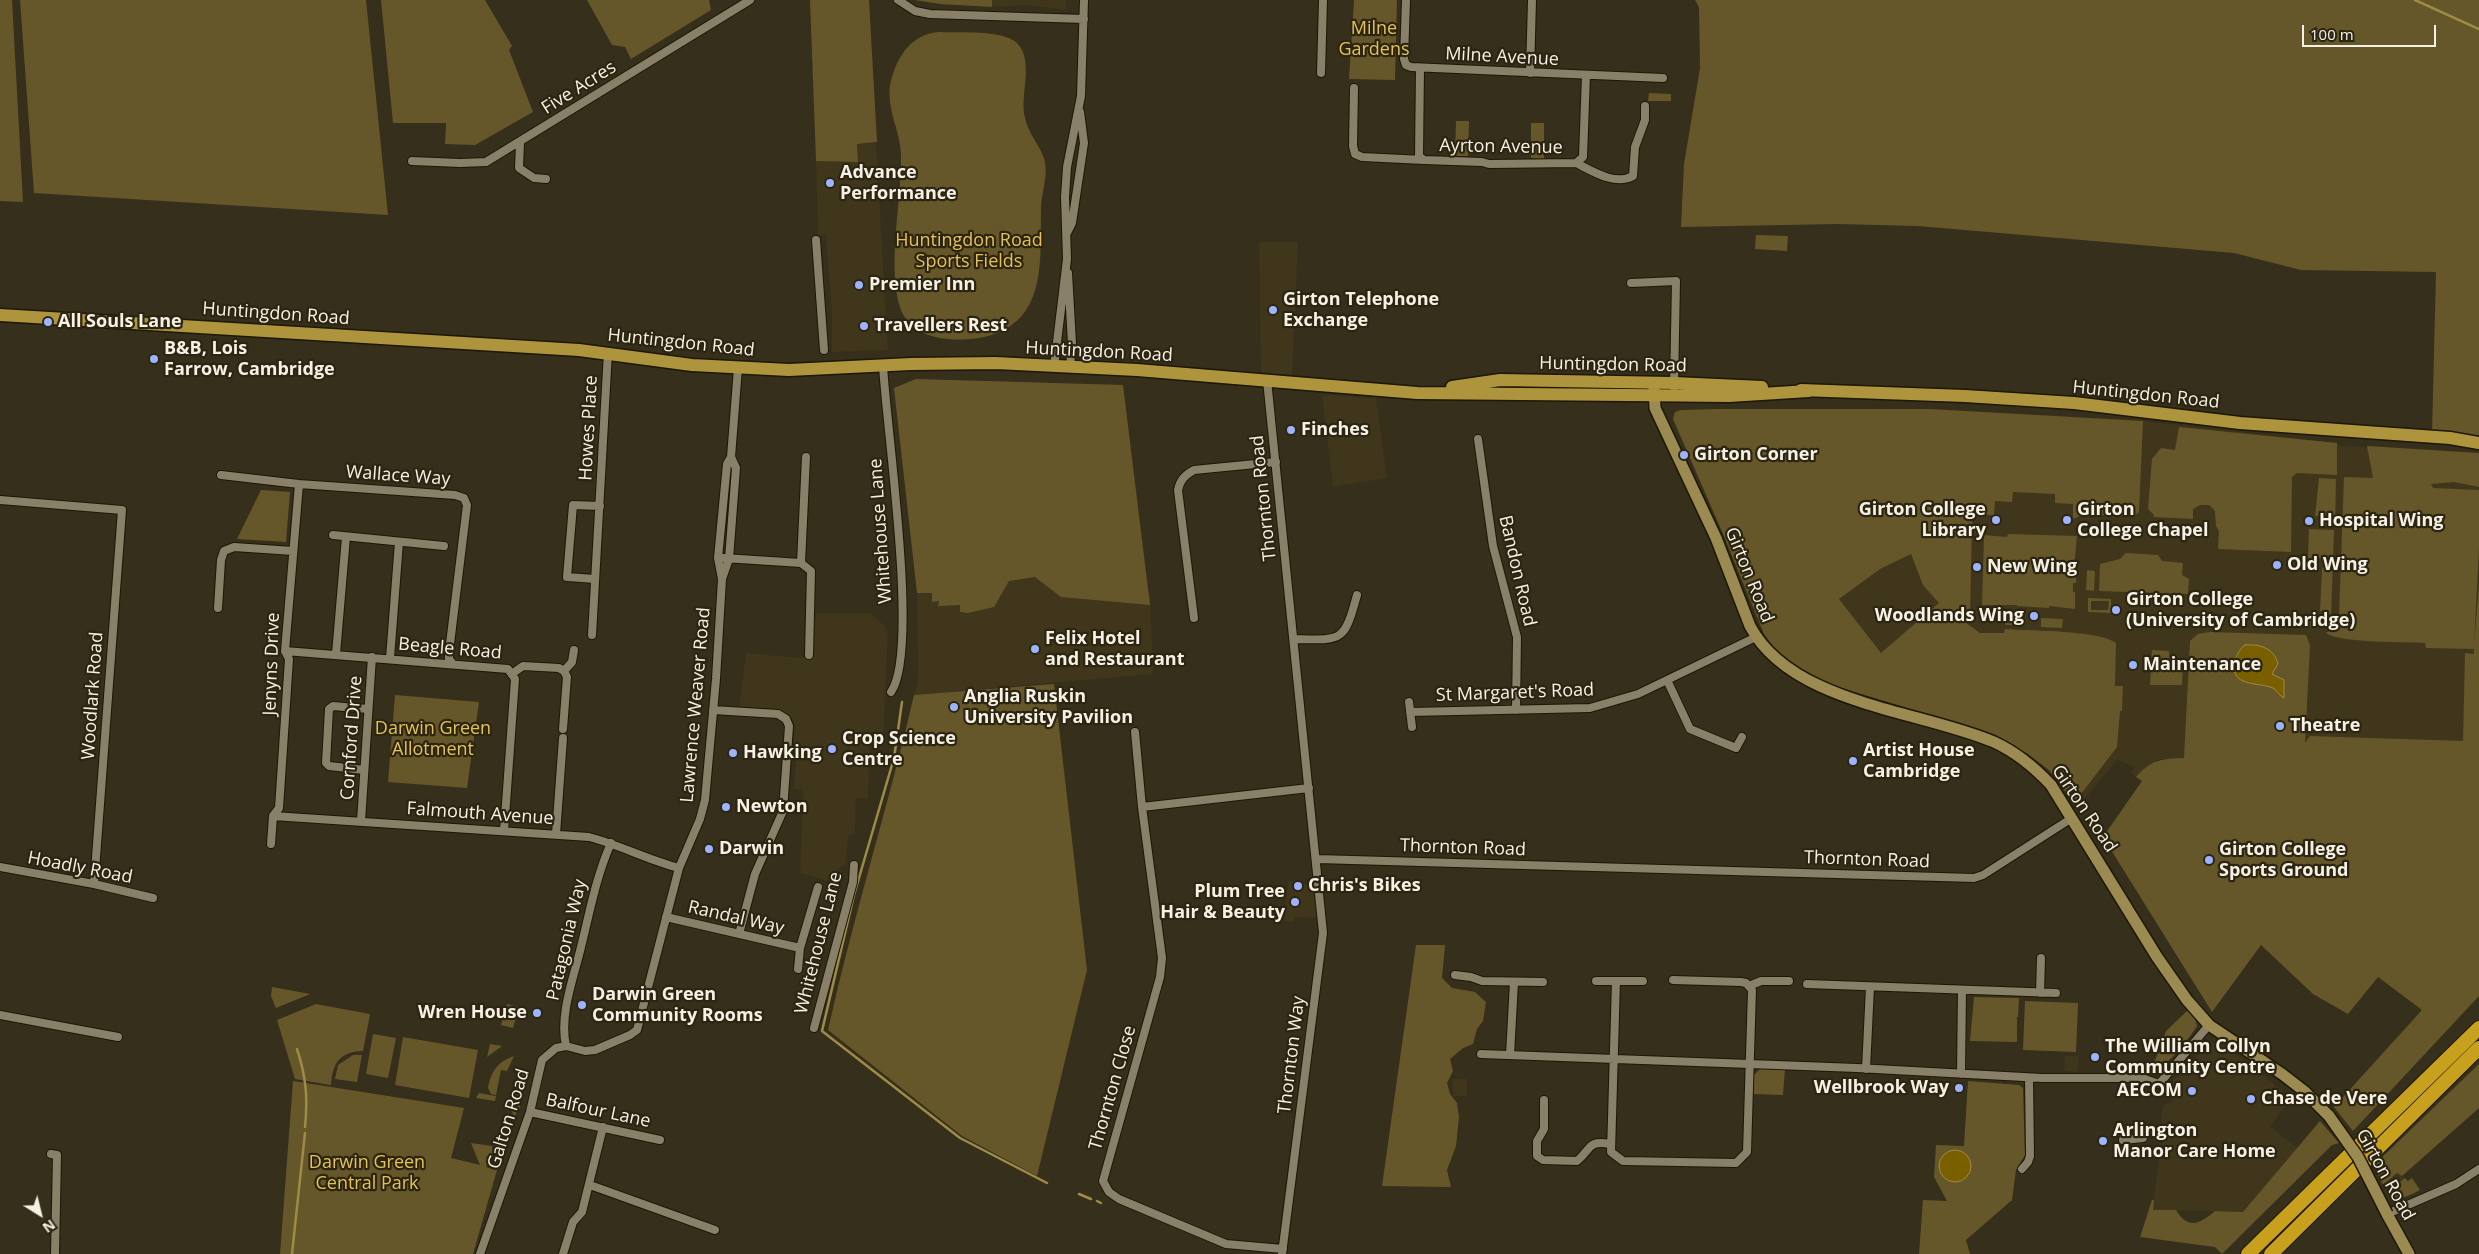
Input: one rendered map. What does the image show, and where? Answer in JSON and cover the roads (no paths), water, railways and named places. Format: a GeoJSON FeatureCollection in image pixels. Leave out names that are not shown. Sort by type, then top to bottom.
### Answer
{"type":"FeatureCollection","features":[{"type":"Feature","properties":{"kind":"highway"},"geometry":{"type":"LineString","coordinates":[[2248,1254],[2479,1028]]}},
{"type":"Feature","properties":{"kind":"highway"},"geometry":{"type":"LineString","coordinates":[[2271,1254],[2479,1048]]}},
{"type":"Feature","properties":{"kind":"main road","name":"Huntingdon Road"},"geometry":{"type":"LineString","coordinates":[[0,315],[608,352],[692,366],[738,368],[789,370],[883,365],[996,363],[1267,380],[1417,393],[1500,380],[1654,389],[1965,396],[2074,403],[2240,423],[2450,438],[2479,443]]}},
{"type":"Feature","properties":{"kind":"street","name":"Five Acres"},"geometry":{"type":"LineString","coordinates":[[412,161],[486,162],[520,143],[750,0]]}},
{"type":"Feature","properties":{"kind":"street"},"geometry":{"type":"LineString","coordinates":[[898,0],[916,11],[930,14],[1084,19]]}},
{"type":"Feature","properties":{"kind":"street"},"geometry":{"type":"LineString","coordinates":[[1067,233],[1072,223],[1084,143],[1080,110],[1084,0]]}},
{"type":"Feature","properties":{"kind":"street"},"geometry":{"type":"LineString","coordinates":[[1321,73],[1323,0]]}},
{"type":"Feature","properties":{"kind":"street","name":"Milne Avenue"},"geometry":{"type":"LineString","coordinates":[[1406,0],[1404,59],[1406,65],[1411,68],[1663,78]]}},
{"type":"Feature","properties":{"kind":"street"},"geometry":{"type":"LineString","coordinates":[[1530,73],[1532,0]]}},
{"type":"Feature","properties":{"kind":"street","name":"Ayrton Avenue"},"geometry":{"type":"LineString","coordinates":[[1420,68],[1418,151],[1419,156],[1424,160]]}},
{"type":"Feature","properties":{"kind":"street","name":"Ayrton Avenue"},"geometry":{"type":"LineString","coordinates":[[1576,163],[1582,157],[1586,75]]}},
{"type":"Feature","properties":{"kind":"street","name":"Ayrton Avenue"},"geometry":{"type":"LineString","coordinates":[[1354,88],[1353,146],[1355,154],[1362,157],[1507,165],[1512,162],[1576,163],[1608,178],[1629,178],[1635,173],[1635,147],[1645,120],[1645,106]]}},
{"type":"Feature","properties":{"kind":"street"},"geometry":{"type":"LineString","coordinates":[[1054,367],[1066,259],[1065,197],[1067,167],[1080,110]]}},
{"type":"Feature","properties":{"kind":"street"},"geometry":{"type":"LineString","coordinates":[[520,143],[520,168],[534,178],[546,179]]}},
{"type":"Feature","properties":{"kind":"street"},"geometry":{"type":"LineString","coordinates":[[816,240],[824,350]]}},
{"type":"Feature","properties":{"kind":"street"},"geometry":{"type":"LineString","coordinates":[[1066,259],[1071,297],[1070,367]]}},
{"type":"Feature","properties":{"kind":"street"},"geometry":{"type":"LineString","coordinates":[[1631,283],[1676,281],[1674,389]]}},
{"type":"Feature","properties":{"kind":"street","name":"Howes Place"},"geometry":{"type":"LineString","coordinates":[[592,635],[608,352]]}},
{"type":"Feature","properties":{"kind":"street","name":"Whitehouse Lane"},"geometry":{"type":"LineString","coordinates":[[883,365],[898,534],[903,632],[897,683],[891,692]]}},
{"type":"Feature","properties":{"kind":"street","name":"Lawrence Weaver Road"},"geometry":{"type":"LineString","coordinates":[[666,917],[679,868],[700,819],[705,800],[722,579],[718,558],[727,464],[731,457],[738,368]]}},
{"type":"Feature","properties":{"kind":"street","name":"Thornton Road"},"geometry":{"type":"LineString","coordinates":[[1267,380],[1317,859],[1974,878],[1983,875],[2072,818]]}},
{"type":"Feature","properties":{"kind":"street","name":"Girton Road"},"geometry":{"type":"LineString","coordinates":[[1654,389],[1655,408],[1697,495],[1756,638],[1772,657],[1788,669],[1825,689],[1995,742],[2033,766],[2051,785],[2157,957],[2187,1000],[2209,1025],[2282,1074],[2304,1091],[2329,1116],[2358,1157],[2409,1254]]}},
{"type":"Feature","properties":{"kind":"street","name":"Bandon Road"},"geometry":{"type":"LineString","coordinates":[[1478,439],[1493,546],[1517,638],[1516,710]]}},
{"type":"Feature","properties":{"kind":"street","name":"Lawrence Weaver Road"},"geometry":{"type":"LineString","coordinates":[[722,579],[729,559],[736,468],[731,457]]}},
{"type":"Feature","properties":{"kind":"street"},"geometry":{"type":"LineString","coordinates":[[801,562],[806,457]]}},
{"type":"Feature","properties":{"kind":"street"},"geometry":{"type":"LineString","coordinates":[[1194,618],[1178,490],[1179,484],[1194,470],[1276,462]]}},
{"type":"Feature","properties":{"kind":"street","name":"Wallace Way"},"geometry":{"type":"LineString","coordinates":[[221,475],[298,484],[455,495],[464,498],[467,505],[449,652],[449,659],[452,663]]}},
{"type":"Feature","properties":{"kind":"street","name":"Jenyns Drive"},"geometry":{"type":"LineString","coordinates":[[271,844],[273,816],[279,808],[290,659],[285,651],[298,484]]}},
{"type":"Feature","properties":{"kind":"street","name":"Woodlark Road"},"geometry":{"type":"LineString","coordinates":[[0,500],[122,510],[94,884]]}},
{"type":"Feature","properties":{"kind":"street","name":"Howes Place"},"geometry":{"type":"LineString","coordinates":[[595,580],[567,577],[574,505],[600,506]]}},
{"type":"Feature","properties":{"kind":"street"},"geometry":{"type":"LineString","coordinates":[[333,535],[444,546]]}},
{"type":"Feature","properties":{"kind":"street"},"geometry":{"type":"LineString","coordinates":[[336,654],[346,536]]}},
{"type":"Feature","properties":{"kind":"street"},"geometry":{"type":"LineString","coordinates":[[390,658],[399,542]]}},
{"type":"Feature","properties":{"kind":"street"},"geometry":{"type":"LineString","coordinates":[[218,608],[221,560],[224,551],[234,547],[294,551]]}},
{"type":"Feature","properties":{"kind":"street"},"geometry":{"type":"LineString","coordinates":[[718,558],[801,562],[811,571],[809,656]]}},
{"type":"Feature","properties":{"kind":"street"},"geometry":{"type":"LineString","coordinates":[[1294,640],[1329,640],[1342,634],[1349,625],[1357,595]]}},
{"type":"Feature","properties":{"kind":"street","name":"St Margaret's Road"},"geometry":{"type":"LineString","coordinates":[[1410,712],[1590,708],[1638,694],[1756,638]]}},
{"type":"Feature","properties":{"kind":"street"},"geometry":{"type":"LineString","coordinates":[[564,671],[572,662],[574,650]]}},
{"type":"Feature","properties":{"kind":"street","name":"Beagle Road"},"geometry":{"type":"LineString","coordinates":[[285,651],[508,669],[513,674],[515,680],[504,831]]}},
{"type":"Feature","properties":{"kind":"street","name":"Cornford Drive"},"geometry":{"type":"LineString","coordinates":[[361,821],[372,657]]}},
{"type":"Feature","properties":{"kind":"street"},"geometry":{"type":"LineString","coordinates":[[513,674],[523,666],[559,668],[564,671],[567,677],[556,834]]}},
{"type":"Feature","properties":{"kind":"street"},"geometry":{"type":"LineString","coordinates":[[1666,680],[1690,729],[1736,748],[1742,738]]}},
{"type":"Feature","properties":{"kind":"street"},"geometry":{"type":"LineString","coordinates":[[1409,702],[1412,727]]}},
{"type":"Feature","properties":{"kind":"street"},"geometry":{"type":"LineString","coordinates":[[364,770],[329,766],[326,763],[330,709],[333,706],[368,709]]}},
{"type":"Feature","properties":{"kind":"street"},"geometry":{"type":"LineString","coordinates":[[713,710],[778,714],[786,719],[790,726],[783,811],[755,874],[739,934]]}},
{"type":"Feature","properties":{"kind":"street","name":"Thornton Close"},"geometry":{"type":"LineString","coordinates":[[1134,732],[1162,958],[1160,977],[1103,1181],[1109,1192],[1119,1199],[1226,1244],[1282,1252]]}},
{"type":"Feature","properties":{"kind":"street"},"geometry":{"type":"LineString","coordinates":[[1142,807],[1309,788]]}},
{"type":"Feature","properties":{"kind":"street","name":"Falmouth Avenue"},"geometry":{"type":"LineString","coordinates":[[273,816],[589,837],[679,868]]}},
{"type":"Feature","properties":{"kind":"street","name":"Patagonia Way"},"geometry":{"type":"LineString","coordinates":[[566,1046],[564,1036],[566,1007],[599,870],[611,843]]}},
{"type":"Feature","properties":{"kind":"street","name":"Thornton Way"},"geometry":{"type":"LineString","coordinates":[[1282,1252],[1323,932],[1317,859]]}},
{"type":"Feature","properties":{"kind":"street","name":"Whitehouse Lane"},"geometry":{"type":"LineString","coordinates":[[814,1028],[853,882],[854,865]]}},
{"type":"Feature","properties":{"kind":"street","name":"Hoadly Road"},"geometry":{"type":"LineString","coordinates":[[0,867],[94,884],[153,898]]}},
{"type":"Feature","properties":{"kind":"street"},"geometry":{"type":"LineString","coordinates":[[798,969],[800,948],[818,887]]}},
{"type":"Feature","properties":{"kind":"street"},"geometry":{"type":"LineString","coordinates":[[566,1046],[585,1051],[595,1050],[630,1035],[636,1030],[666,917]]}},
{"type":"Feature","properties":{"kind":"street","name":"Randal Way"},"geometry":{"type":"LineString","coordinates":[[666,917],[800,948]]}},
{"type":"Feature","properties":{"kind":"street"},"geometry":{"type":"LineString","coordinates":[[2040,993],[2041,958]]}},
{"type":"Feature","properties":{"kind":"street"},"geometry":{"type":"LineString","coordinates":[[1455,975],[1471,977],[1482,982],[1543,982]]}},
{"type":"Feature","properties":{"kind":"street"},"geometry":{"type":"LineString","coordinates":[[1596,981],[1643,980]]}},
{"type":"Feature","properties":{"kind":"street"},"geometry":{"type":"LineString","coordinates":[[1616,981],[1611,1152],[1623,1161],[1736,1163],[1747,1152],[1754,995],[1750,986],[1741,982],[1673,980]]}},
{"type":"Feature","properties":{"kind":"street"},"geometry":{"type":"LineString","coordinates":[[1750,986],[1761,981],[1789,981]]}},
{"type":"Feature","properties":{"kind":"street"},"geometry":{"type":"LineString","coordinates":[[1510,1055],[1514,982]]}},
{"type":"Feature","properties":{"kind":"street"},"geometry":{"type":"LineString","coordinates":[[1806,984],[2056,993]]}},
{"type":"Feature","properties":{"kind":"street"},"geometry":{"type":"LineString","coordinates":[[1866,1068],[1870,987]]}},
{"type":"Feature","properties":{"kind":"street"},"geometry":{"type":"LineString","coordinates":[[1961,1074],[1962,990]]}},
{"type":"Feature","properties":{"kind":"street"},"geometry":{"type":"LineString","coordinates":[[0,1015],[118,1037]]}},
{"type":"Feature","properties":{"kind":"street"},"geometry":{"type":"LineString","coordinates":[[1482,1054],[1866,1068],[2029,1078],[2142,1078],[2159,1084],[2209,1025]]}},
{"type":"Feature","properties":{"kind":"street","name":"Galton Road"},"geometry":{"type":"LineString","coordinates":[[480,1254],[530,1112],[542,1060],[556,1048],[566,1046]]}},
{"type":"Feature","properties":{"kind":"street"},"geometry":{"type":"LineString","coordinates":[[2022,1169],[2030,1156],[2029,1078]]}},
{"type":"Feature","properties":{"kind":"street"},"geometry":{"type":"LineString","coordinates":[[1544,1100],[1544,1129],[1536,1149],[1537,1156],[1542,1160],[1577,1161],[1591,1145],[1600,1142],[1610,1144]]}},
{"type":"Feature","properties":{"kind":"street","name":"Balfour Lane"},"geometry":{"type":"LineString","coordinates":[[530,1112],[660,1140]]}},
{"type":"Feature","properties":{"kind":"street"},"geometry":{"type":"LineString","coordinates":[[566,1253],[572,1222],[582,1212],[590,1185],[603,1127]]}},
{"type":"Feature","properties":{"kind":"street"},"geometry":{"type":"LineString","coordinates":[[2123,1140],[2144,1138]]}},
{"type":"Feature","properties":{"kind":"street"},"geometry":{"type":"LineString","coordinates":[[50,1154],[56,1155],[56,1254]]}},
{"type":"Feature","properties":{"kind":"street"},"geometry":{"type":"LineString","coordinates":[[2387,1214],[2462,1181],[2479,1169]]}},
{"type":"Feature","properties":{"kind":"street"},"geometry":{"type":"LineString","coordinates":[[590,1185],[715,1230]]}},
{"type":"Feature","properties":{"kind":"waterway"},"geometry":{"type":"LineString","coordinates":[[2415,0],[2479,29]]}},
{"type":"Feature","properties":{"kind":"waterway"},"geometry":{"type":"LineString","coordinates":[[902,702],[894,758],[854,895],[822,1031],[960,1138],[1047,1183]]}},
{"type":"Feature","properties":{"kind":"waterway"},"geometry":{"type":"LineString","coordinates":[[297,1049],[306,1087],[305,1127]]}},
{"type":"Feature","properties":{"kind":"waterway"},"geometry":{"type":"LineString","coordinates":[[292,1254],[305,1133]]}},
{"type":"Feature","properties":{"kind":"waterway"},"geometry":{"type":"LineString","coordinates":[[1079,1194],[1091,1199]]}},
{"type":"Feature","properties":{"kind":"waterway"},"geometry":{"type":"LineString","coordinates":[[1097,1201],[1101,1203]]}},
{"type":"Feature","properties":{"kind":"place","name":"Advance Performance"},"geometry":{"type":"Point","coordinates":[830,183]}},
{"type":"Feature","properties":{"kind":"place","name":"Premier Inn"},"geometry":{"type":"Point","coordinates":[859,285]}},
{"type":"Feature","properties":{"kind":"place","name":"Girton Telephone Exchange"},"geometry":{"type":"Point","coordinates":[1273,310]}},
{"type":"Feature","properties":{"kind":"place","name":"All Souls Lane"},"geometry":{"type":"Point","coordinates":[48,322]}},
{"type":"Feature","properties":{"kind":"place","name":"Travellers Rest"},"geometry":{"type":"Point","coordinates":[864,326]}},
{"type":"Feature","properties":{"kind":"place","name":"B&B, Lois Farrow, Cambridge"},"geometry":{"type":"Point","coordinates":[154,359]}},
{"type":"Feature","properties":{"kind":"place","name":"Finches"},"geometry":{"type":"Point","coordinates":[1291,430]}},
{"type":"Feature","properties":{"kind":"place","name":"Girton Corner"},"geometry":{"type":"Point","coordinates":[1684,455]}},
{"type":"Feature","properties":{"kind":"place","name":"Girton College Library"},"geometry":{"type":"Point","coordinates":[1996,520]}},
{"type":"Feature","properties":{"kind":"place","name":"Girton College Chapel"},"geometry":{"type":"Point","coordinates":[2067,520]}},
{"type":"Feature","properties":{"kind":"place","name":"Hospital Wing"},"geometry":{"type":"Point","coordinates":[2309,521]}},
{"type":"Feature","properties":{"kind":"place","name":"Old Wing"},"geometry":{"type":"Point","coordinates":[2277,565]}},
{"type":"Feature","properties":{"kind":"place","name":"New Wing"},"geometry":{"type":"Point","coordinates":[1977,567]}},
{"type":"Feature","properties":{"kind":"place","name":"Girton College (University of Cambridge)"},"geometry":{"type":"Point","coordinates":[2116,610]}},
{"type":"Feature","properties":{"kind":"place","name":"Woodlands Wing"},"geometry":{"type":"Point","coordinates":[2034,616]}},
{"type":"Feature","properties":{"kind":"place","name":"Felix Hotel and Restaurant"},"geometry":{"type":"Point","coordinates":[1035,649]}},
{"type":"Feature","properties":{"kind":"place","name":"Maintenance"},"geometry":{"type":"Point","coordinates":[2133,665]}},
{"type":"Feature","properties":{"kind":"place","name":"Anglia Ruskin University Pavilion"},"geometry":{"type":"Point","coordinates":[954,707]}},
{"type":"Feature","properties":{"kind":"place","name":"Theatre"},"geometry":{"type":"Point","coordinates":[2280,726]}},
{"type":"Feature","properties":{"kind":"place","name":"Crop Science Centre"},"geometry":{"type":"Point","coordinates":[832,749]}},
{"type":"Feature","properties":{"kind":"place","name":"Hawking"},"geometry":{"type":"Point","coordinates":[733,753]}},
{"type":"Feature","properties":{"kind":"place","name":"Artist House Cambridge"},"geometry":{"type":"Point","coordinates":[1853,761]}},
{"type":"Feature","properties":{"kind":"place","name":"Newton"},"geometry":{"type":"Point","coordinates":[726,807]}},
{"type":"Feature","properties":{"kind":"place","name":"Darwin"},"geometry":{"type":"Point","coordinates":[709,849]}},
{"type":"Feature","properties":{"kind":"place","name":"Girton College Sports Ground"},"geometry":{"type":"Point","coordinates":[2209,860]}},
{"type":"Feature","properties":{"kind":"place","name":"Chris's Bikes"},"geometry":{"type":"Point","coordinates":[1298,886]}},
{"type":"Feature","properties":{"kind":"place","name":"Plum Tree Hair & Beauty"},"geometry":{"type":"Point","coordinates":[1295,902]}},
{"type":"Feature","properties":{"kind":"place","name":"Darwin Green Community Rooms"},"geometry":{"type":"Point","coordinates":[582,1005]}},
{"type":"Feature","properties":{"kind":"place","name":"Wren House"},"geometry":{"type":"Point","coordinates":[537,1013]}},
{"type":"Feature","properties":{"kind":"place","name":"The William Collyn Community Centre"},"geometry":{"type":"Point","coordinates":[2095,1057]}},
{"type":"Feature","properties":{"kind":"place","name":"Wellbrook Way"},"geometry":{"type":"Point","coordinates":[1959,1088]}},
{"type":"Feature","properties":{"kind":"place","name":"AECOM"},"geometry":{"type":"Point","coordinates":[2192,1091]}},
{"type":"Feature","properties":{"kind":"place","name":"Chase de Vere"},"geometry":{"type":"Point","coordinates":[2251,1099]}},
{"type":"Feature","properties":{"kind":"place","name":"Arlington Manor Care Home"},"geometry":{"type":"Point","coordinates":[2103,1141]}},
{"type":"Feature","properties":{"kind":"park label","name":"Milne Gardens"},"geometry":{"type":"Point","coordinates":[1374,39]}},
{"type":"Feature","properties":{"kind":"park label","name":"Huntingdon Road Sports Fields"},"geometry":{"type":"Point","coordinates":[969,251]}},
{"type":"Feature","properties":{"kind":"park label","name":"Darwin Green Allotment"},"geometry":{"type":"Point","coordinates":[433,740]}},
{"type":"Feature","properties":{"kind":"park label","name":"Darwin Green Central Park"},"geometry":{"type":"Point","coordinates":[367,1173]}}]}
